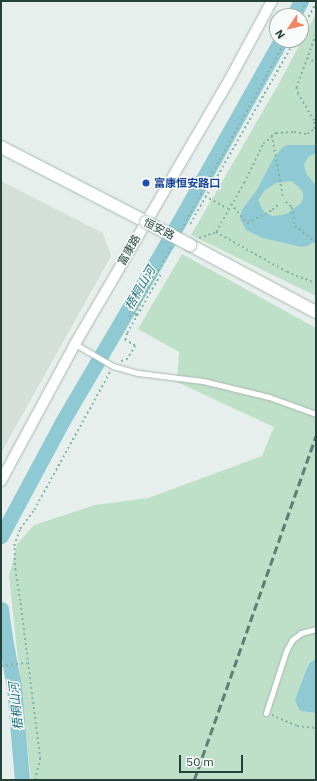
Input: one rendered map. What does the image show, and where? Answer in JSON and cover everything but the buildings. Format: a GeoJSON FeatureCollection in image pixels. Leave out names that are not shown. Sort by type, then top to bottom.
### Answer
{"type":"FeatureCollection","features":[{"type":"Feature","properties":{"kind":"street","name":"富康路"},"geometry":{"type":"LineString","coordinates":[[1,481],[78,345],[145,222],[226,86],[272,1]]}},
{"type":"Feature","properties":{"kind":"street","name":"恒安路"},"geometry":{"type":"LineString","coordinates":[[1,147],[316,312]]}},
{"type":"Feature","properties":{"kind":"lane"},"geometry":{"type":"LineString","coordinates":[[78,345],[111,364],[138,373],[203,381],[269,397],[316,414]]}},
{"type":"Feature","properties":{"kind":"lane"},"geometry":{"type":"LineString","coordinates":[[266,713],[286,651],[292,640],[301,633],[316,629]]}},
{"type":"Feature","properties":{"kind":"path"},"geometry":{"type":"LineString","coordinates":[[309,16],[316,3]]}},
{"type":"Feature","properties":{"kind":"path"},"geometry":{"type":"LineString","coordinates":[[190,245],[194,239],[216,232],[244,183],[258,152],[272,135],[284,132],[307,134],[314,129],[314,121],[296,88],[316,34]]}},
{"type":"Feature","properties":{"kind":"path"},"geometry":{"type":"LineString","coordinates":[[179,234],[195,208],[282,48]]}},
{"type":"Feature","properties":{"kind":"path"},"geometry":{"type":"LineString","coordinates":[[190,224],[290,48]]}},
{"type":"Feature","properties":{"kind":"path"},"geometry":{"type":"LineString","coordinates":[[307,58],[316,62]]}},
{"type":"Feature","properties":{"kind":"path"},"geometry":{"type":"LineString","coordinates":[[272,135],[283,196]]}},
{"type":"Feature","properties":{"kind":"path"},"geometry":{"type":"LineString","coordinates":[[205,196],[228,209]]}},
{"type":"Feature","properties":{"kind":"path"},"geometry":{"type":"LineString","coordinates":[[286,202],[292,206],[296,226],[316,242]]}},
{"type":"Feature","properties":{"kind":"path"},"geometry":{"type":"LineString","coordinates":[[231,204],[246,223],[272,210],[279,204]]}},
{"type":"Feature","properties":{"kind":"path"},"geometry":{"type":"LineString","coordinates":[[216,232],[287,272],[316,283]]}},
{"type":"Feature","properties":{"kind":"path"},"geometry":{"type":"LineString","coordinates":[[129,317],[146,293],[172,247]]}},
{"type":"Feature","properties":{"kind":"path"},"geometry":{"type":"LineString","coordinates":[[126,360],[135,346],[125,340],[162,272]]}},
{"type":"Feature","properties":{"kind":"path"},"geometry":{"type":"LineString","coordinates":[[137,316],[135,315],[140,304],[138,303]]}},
{"type":"Feature","properties":{"kind":"path"},"geometry":{"type":"LineString","coordinates":[[35,780],[40,759],[14,570],[14,546],[20,529],[34,510],[111,364]]}},
{"type":"Feature","properties":{"kind":"path"},"geometry":{"type":"LineString","coordinates":[[1,666],[28,663]]}},
{"type":"Feature","properties":{"kind":"path"},"geometry":{"type":"LineString","coordinates":[[266,713],[297,726],[316,728]]}},
{"type":"Feature","properties":{"kind":"shaded area"},"geometry":{"type":"Polygon","coordinates":[[[1,181],[103,233],[111,256],[1,453],[1,181]]]}},
{"type":"Feature","properties":{"kind":"green space"},"geometry":{"type":"Polygon","coordinates":[[[316,14],[316,296],[191,235],[277,87],[298,48],[309,48],[309,27],[316,14]]]}},
{"type":"Feature","properties":{"kind":"green space"},"geometry":{"type":"Polygon","coordinates":[[[182,254],[316,328],[316,659],[308,663],[300,711],[316,713],[316,780],[31,780],[9,576],[17,544],[34,525],[95,505],[148,498],[262,456],[274,427],[177,382],[179,352],[138,329],[182,254]]]}},
{"type":"Feature","properties":{"kind":"water"},"geometry":{"type":"Polygon","coordinates":[[[287,145],[316,145],[316,153],[308,157],[304,164],[306,173],[316,186],[316,241],[307,246],[301,247],[263,238],[246,230],[240,218],[242,210],[258,188],[273,159],[283,147],[287,145]],[[291,181],[276,183],[264,191],[258,200],[264,212],[273,216],[282,215],[288,213],[301,203],[303,193],[300,188],[291,181]]]}},
{"type":"Feature","properties":{"kind":"water"},"geometry":{"type":"Polygon","coordinates":[[[316,659],[316,713],[300,711],[295,700],[309,663],[316,659]]]}},
{"type":"Feature","properties":{"kind":"waterway","name":"梧桐山河"},"geometry":{"type":"LineString","coordinates":[[297,8],[301,1]]}},
{"type":"Feature","properties":{"kind":"waterway","name":"梧桐山河"},"geometry":{"type":"LineString","coordinates":[[1,536],[62,422],[167,243],[277,48]]}},
{"type":"Feature","properties":{"kind":"waterway","name":"梧桐山河"},"geometry":{"type":"LineString","coordinates":[[1,609],[14,687],[22,780]]}},
{"type":"Feature","properties":{"kind":"railway"},"geometry":{"type":"LineString","coordinates":[[194,780],[316,436]]}},
{"type":"Feature","properties":{"kind":"place","name":"富康恒安路口"},"geometry":{"type":"Point","coordinates":[146,183]}}]}
